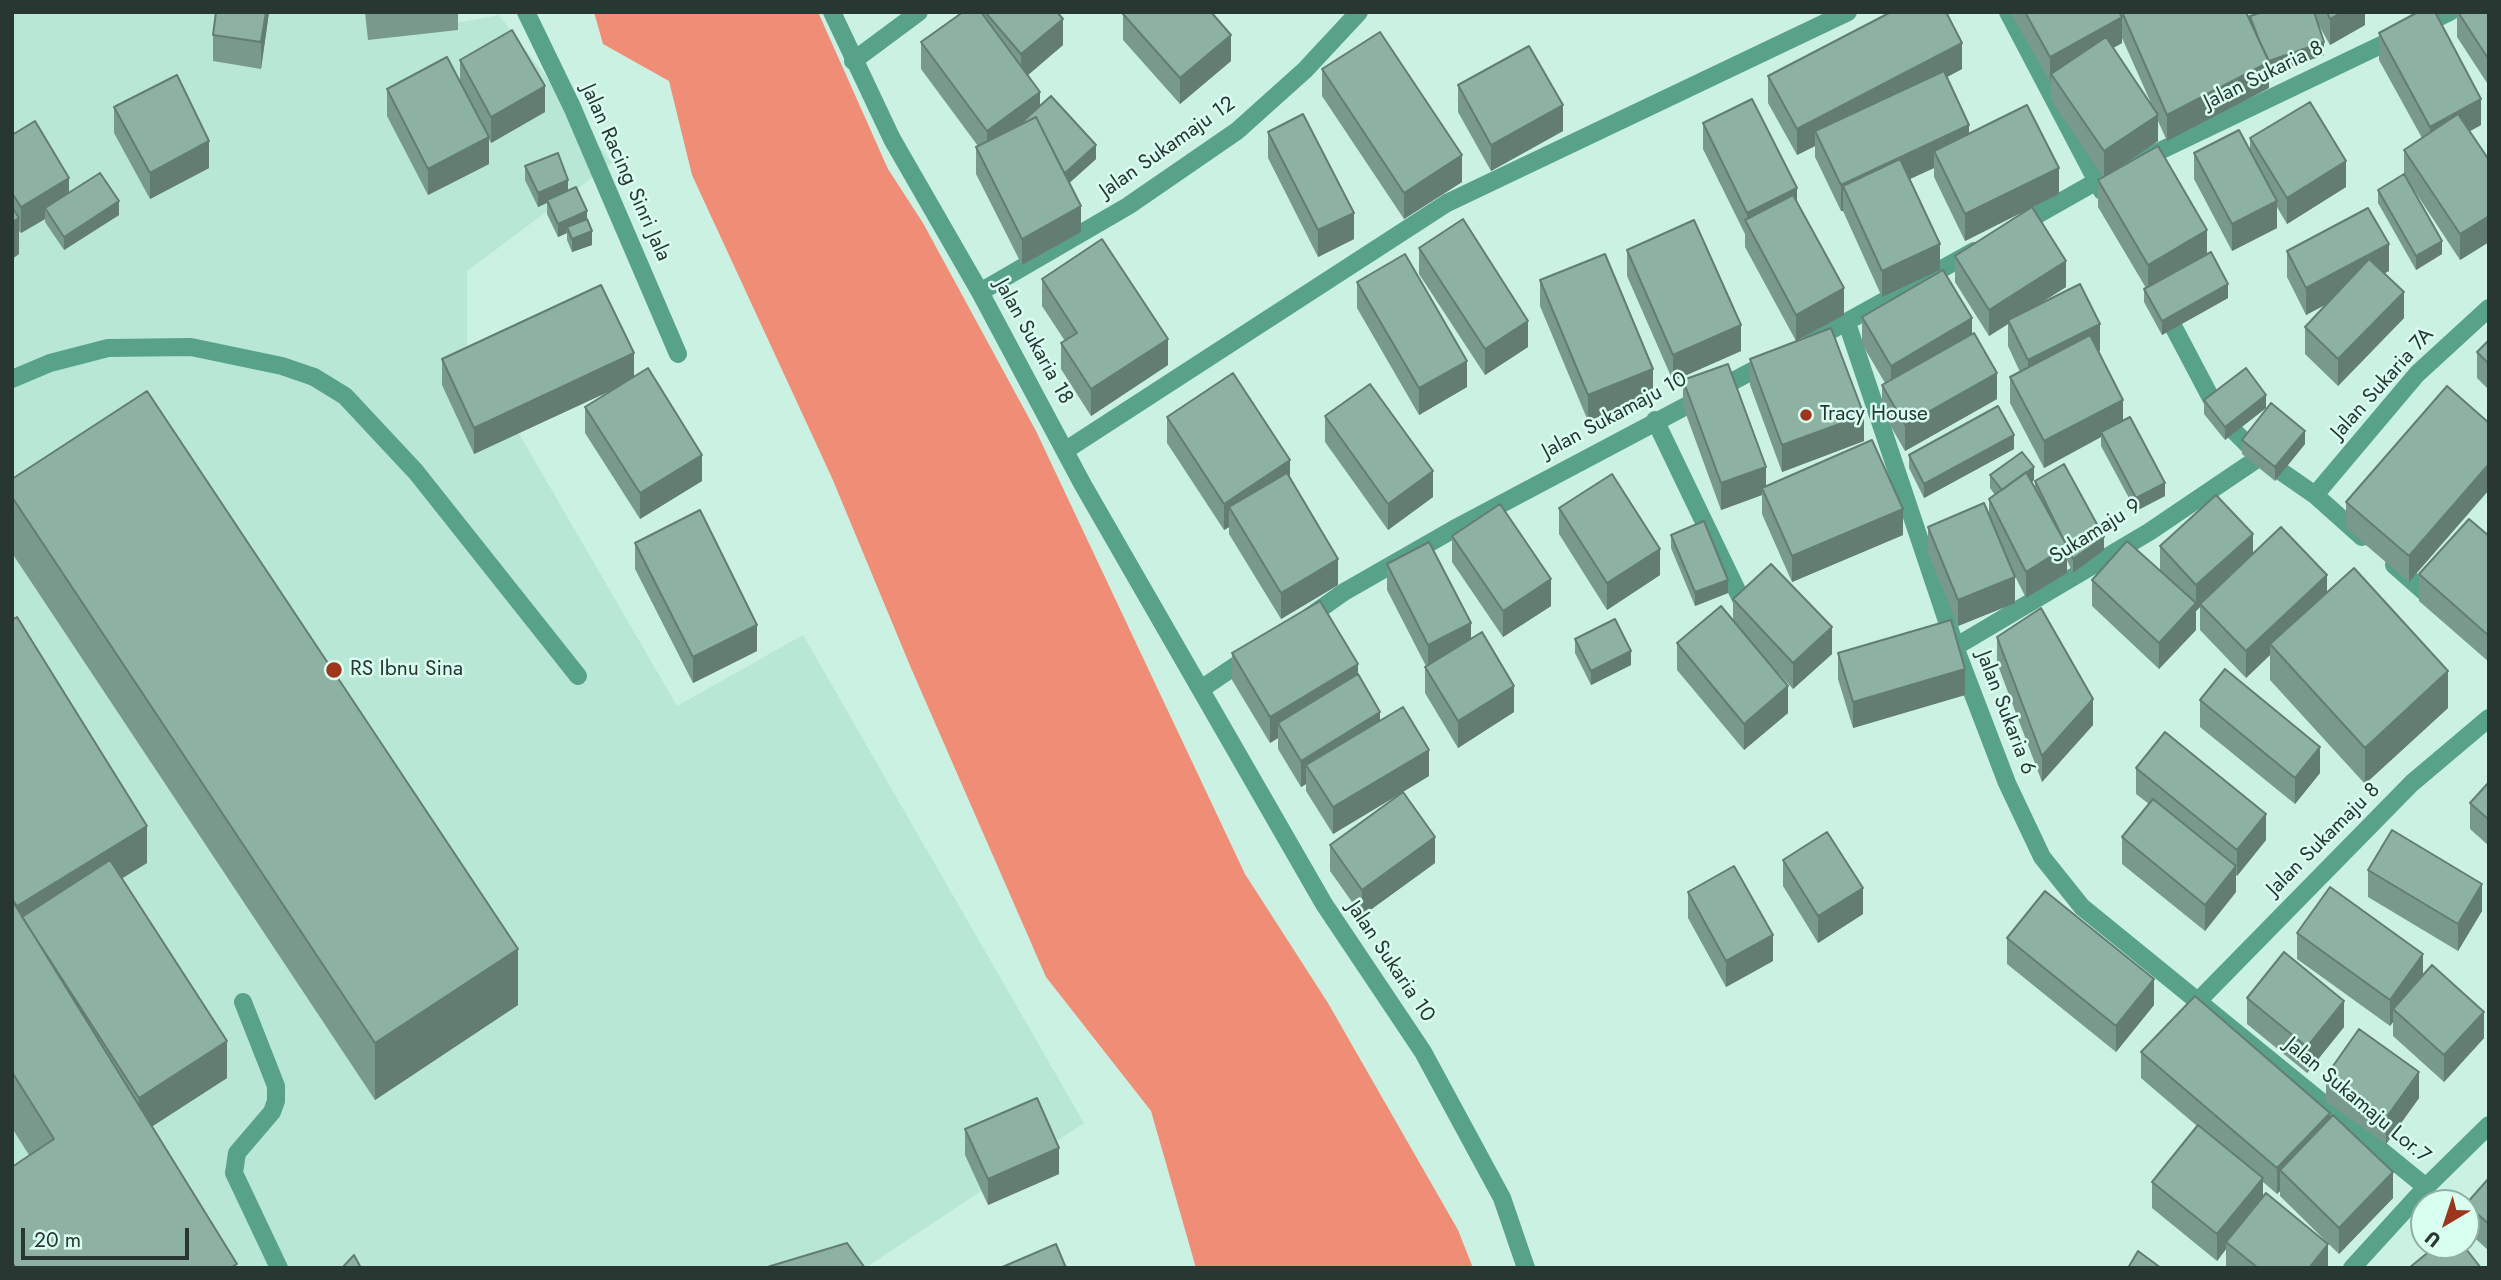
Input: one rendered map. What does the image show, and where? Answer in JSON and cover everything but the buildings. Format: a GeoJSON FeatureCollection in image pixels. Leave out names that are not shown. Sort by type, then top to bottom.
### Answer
{"type":"FeatureCollection","features":[{"type":"Feature","properties":{"kind":"street","name":"Jalan Racing Sinri Jala"},"geometry":{"type":"LineString","coordinates":[[526,12],[572,107],[678,354]]}},
{"type":"Feature","properties":{"kind":"street","name":"Jalan Sukaria 18"},"geometry":{"type":"LineString","coordinates":[[832,12],[892,139],[980,292],[1083,485],[1201,689]]}},
{"type":"Feature","properties":{"kind":"street"},"geometry":{"type":"LineString","coordinates":[[853,61],[919,12]]}},
{"type":"Feature","properties":{"kind":"street","name":"Jalan Sukamaju 12"},"geometry":{"type":"LineString","coordinates":[[980,292],[1128,206],[1237,131],[1305,70],[1359,12]]}},
{"type":"Feature","properties":{"kind":"street"},"geometry":{"type":"LineString","coordinates":[[1066,450],[1447,203],[1848,12]]}},
{"type":"Feature","properties":{"kind":"street"},"geometry":{"type":"LineString","coordinates":[[2008,12],[2110,205]]}},
{"type":"Feature","properties":{"kind":"street","name":"Jalan Sukaria 8"},"geometry":{"type":"LineString","coordinates":[[2097,181],[2450,12]]}},
{"type":"Feature","properties":{"kind":"street","name":"Jalan Sukamaju 10"},"geometry":{"type":"LineString","coordinates":[[1289,629],[1344,592],[1454,529],[1655,420],[1847,323],[2097,181]]}},
{"type":"Feature","properties":{"kind":"street"},"geometry":{"type":"LineString","coordinates":[[2155,290],[2212,400],[2233,430],[2260,457],[2315,495],[2448,612]]}},
{"type":"Feature","properties":{"kind":"street","name":"Jalan Sukaria 7A"},"geometry":{"type":"LineString","coordinates":[[2315,495],[2417,373],[2489,307]]}},
{"type":"Feature","properties":{"kind":"street"},"geometry":{"type":"LineString","coordinates":[[1847,323],[1955,647]]}},
{"type":"Feature","properties":{"kind":"street"},"geometry":{"type":"LineString","coordinates":[[12,379],[50,363],[108,348],[163,347],[191,347],[282,366],[314,377],[345,396],[416,472],[578,676]]}},
{"type":"Feature","properties":{"kind":"street"},"geometry":{"type":"LineString","coordinates":[[1655,420],[1742,603]]}},
{"type":"Feature","properties":{"kind":"street","name":"Jalan Sukaria 6"},"geometry":{"type":"LineString","coordinates":[[2260,457],[2149,532],[1955,647],[2007,783],[2042,857],[2082,907],[2260,1050]]}},
{"type":"Feature","properties":{"kind":"street"},"geometry":{"type":"LineString","coordinates":[[1201,689],[1267,645]]}},
{"type":"Feature","properties":{"kind":"street","name":"Jalan Sukaria 10"},"geometry":{"type":"LineString","coordinates":[[1201,689],[1324,904],[1423,1052],[1502,1198],[1526,1268]]}},
{"type":"Feature","properties":{"kind":"street","name":"Jalan Sukamaju 8"},"geometry":{"type":"LineString","coordinates":[[2198,1001],[2412,783],[2489,718]]}},
{"type":"Feature","properties":{"kind":"street"},"geometry":{"type":"LineString","coordinates":[[243,1002],[276,1086],[276,1101],[272,1112],[237,1153],[234,1173],[279,1268]]}},
{"type":"Feature","properties":{"kind":"street","name":"Jalan Sukamaju Lor.7"},"geometry":{"type":"LineString","coordinates":[[2260,1050],[2426,1187]]}},
{"type":"Feature","properties":{"kind":"street","name":"Jalan Sukamaju Lor.7"},"geometry":{"type":"LineString","coordinates":[[2352,1268],[2426,1187],[2489,1125]]}},
{"type":"Feature","properties":{"kind":"shaded area","name":"RS Ibnu Sina"},"geometry":{"type":"Polygon","coordinates":[[[12,12],[370,12],[370,39],[499,15],[612,163],[467,271],[467,344],[677,706],[803,635],[1084,1123],[865,1268],[12,1268],[12,12]]]}},
{"type":"Feature","properties":{"kind":"shaded area"},"geometry":{"type":"Polygon","coordinates":[[[594,12],[818,12],[888,169],[923,223],[1036,431],[1245,874],[1328,1003],[1458,1230],[1473,1268],[1196,1268],[1151,1111],[1046,977],[911,668],[832,478],[692,175],[669,81],[603,44],[594,12]]]}},
{"type":"Feature","properties":{"kind":"place","name":"Tracy House"},"geometry":{"type":"Point","coordinates":[1806,415]}},
{"type":"Feature","properties":{"kind":"place","name":"RS Ibnu Sina"},"geometry":{"type":"Point","coordinates":[334,670]}}]}
